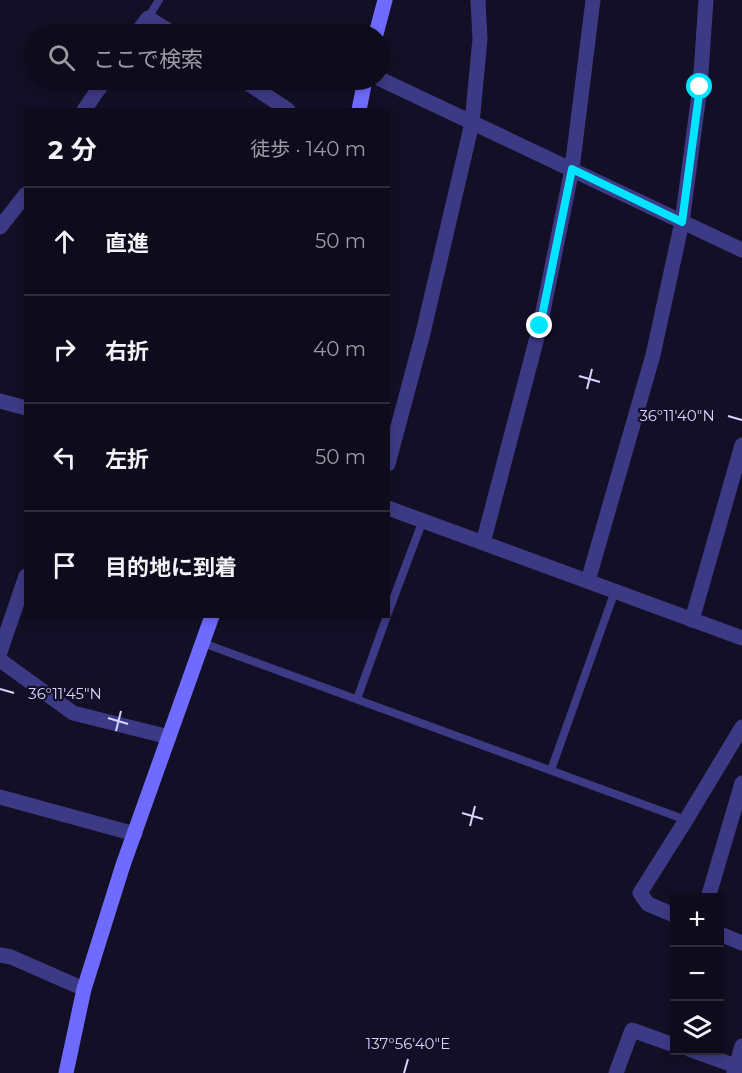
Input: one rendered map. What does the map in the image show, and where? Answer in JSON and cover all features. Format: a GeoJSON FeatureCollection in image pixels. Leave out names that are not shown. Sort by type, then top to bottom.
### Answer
{"type":"FeatureCollection","features":[{"type":"Feature","properties":{"kind":"street"},"geometry":{"type":"LineString","coordinates":[[379,24],[385,0]]}},
{"type":"Feature","properties":{"kind":"street"},"geometry":{"type":"LineString","coordinates":[[390,457],[423,333],[472,123],[480,39],[477,0]]}},
{"type":"Feature","properties":{"kind":"street"},"geometry":{"type":"LineString","coordinates":[[483,543],[540,326],[572,169],[593,0]]}},
{"type":"Feature","properties":{"kind":"street"},"geometry":{"type":"LineString","coordinates":[[588,581],[653,355],[682,222],[700,87],[706,0]]}},
{"type":"Feature","properties":{"kind":"street"},"geometry":{"type":"LineString","coordinates":[[144,24],[148,18],[158,24]]}},
{"type":"Feature","properties":{"kind":"street"},"geometry":{"type":"LineString","coordinates":[[390,83],[742,250]]}},
{"type":"Feature","properties":{"kind":"street"},"geometry":{"type":"LineString","coordinates":[[85,108],[98,90]]}},
{"type":"Feature","properties":{"kind":"street"},"geometry":{"type":"LineString","coordinates":[[258,90],[285,108]]}},
{"type":"Feature","properties":{"kind":"street"},"geometry":{"type":"LineString","coordinates":[[359,108],[363,90]]}},
{"type":"Feature","properties":{"kind":"street"},"geometry":{"type":"LineString","coordinates":[[0,227],[24,197]]}},
{"type":"Feature","properties":{"kind":"street"},"geometry":{"type":"LineString","coordinates":[[0,401],[24,407]]}},
{"type":"Feature","properties":{"kind":"street"},"geometry":{"type":"LineString","coordinates":[[692,620],[742,445]]}},
{"type":"Feature","properties":{"kind":"street"},"geometry":{"type":"LineString","coordinates":[[390,509],[742,638]]}},
{"type":"Feature","properties":{"kind":"street"},"geometry":{"type":"LineString","coordinates":[[0,652],[24,582]]}},
{"type":"Feature","properties":{"kind":"street"},"geometry":{"type":"LineString","coordinates":[[66,1073],[84,989],[135,834],[211,618]]}},
{"type":"Feature","properties":{"kind":"street"},"geometry":{"type":"LineString","coordinates":[[0,660],[73,713],[169,737]]}},
{"type":"Feature","properties":{"kind":"street"},"geometry":{"type":"LineString","coordinates":[[670,913],[648,904],[640,892],[742,727]]}},
{"type":"Feature","properties":{"kind":"street"},"geometry":{"type":"LineString","coordinates":[[709,893],[742,783]]}},
{"type":"Feature","properties":{"kind":"street"},"geometry":{"type":"LineString","coordinates":[[0,797],[135,834]]}},
{"type":"Feature","properties":{"kind":"street"},"geometry":{"type":"LineString","coordinates":[[724,936],[742,943]]}},
{"type":"Feature","properties":{"kind":"street"},"geometry":{"type":"LineString","coordinates":[[0,955],[10,957],[84,989]]}},
{"type":"Feature","properties":{"kind":"street"},"geometry":{"type":"LineString","coordinates":[[616,1073],[632,1030],[670,1043]]}},
{"type":"Feature","properties":{"kind":"street"},"geometry":{"type":"LineString","coordinates":[[703,1055],[735,1069],[742,1046]]}},
{"type":"Feature","properties":{"kind":"lane"},"geometry":{"type":"LineString","coordinates":[[148,18],[159,0]]}},
{"type":"Feature","properties":{"kind":"lane"},"geometry":{"type":"LineString","coordinates":[[390,610],[423,520]]}},
{"type":"Feature","properties":{"kind":"lane"},"geometry":{"type":"LineString","coordinates":[[551,770],[615,591]]}},
{"type":"Feature","properties":{"kind":"lane"},"geometry":{"type":"LineString","coordinates":[[357,699],[387,618]]}},
{"type":"Feature","properties":{"kind":"lane"},"geometry":{"type":"LineString","coordinates":[[203,643],[686,820]]}},
{"type":"Feature","properties":{"kind":"route"},"geometry":{"type":"LineString","coordinates":[[540,326],[572,169],[682,222],[700,87]]}}]}
